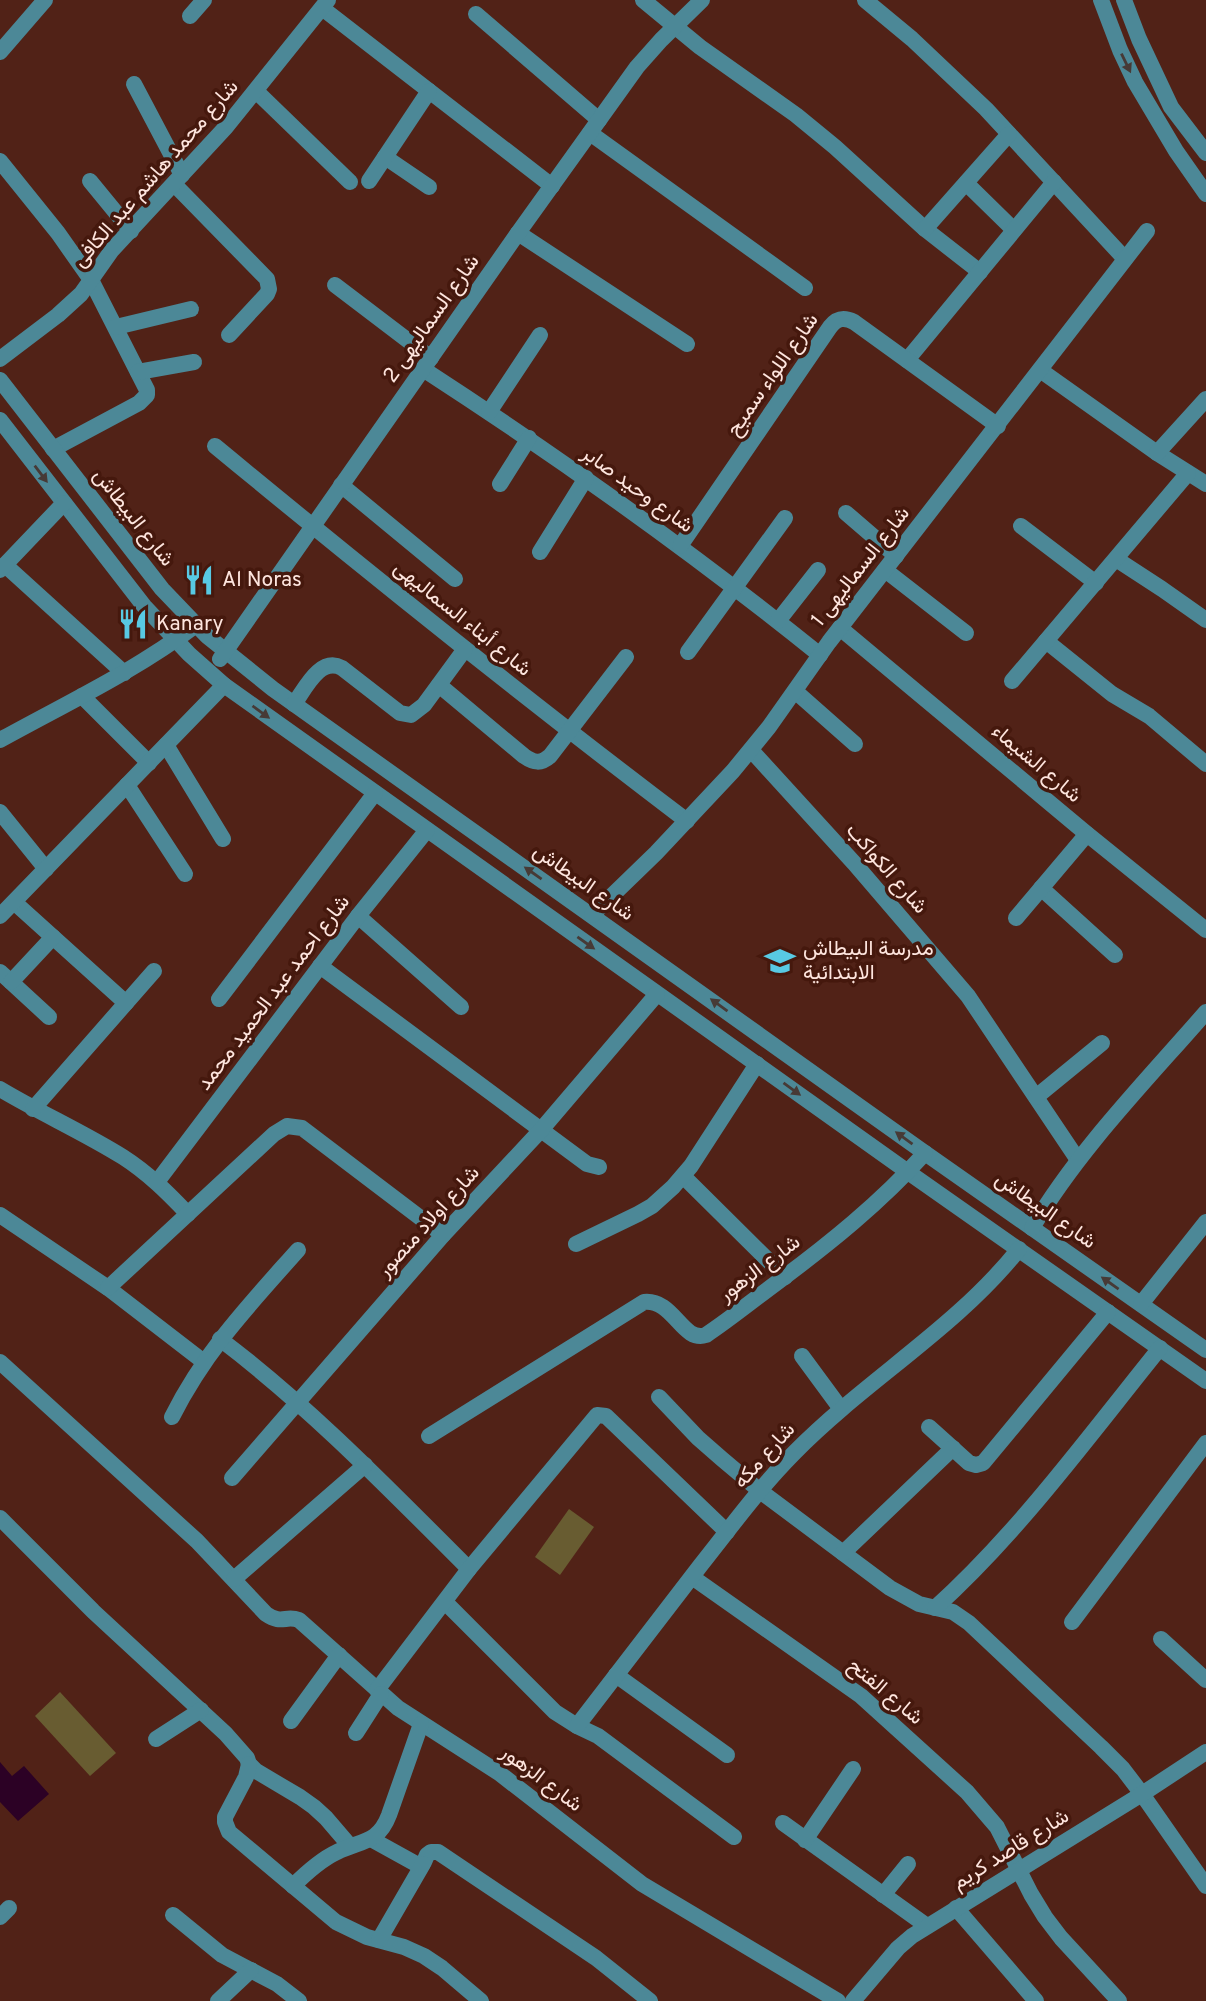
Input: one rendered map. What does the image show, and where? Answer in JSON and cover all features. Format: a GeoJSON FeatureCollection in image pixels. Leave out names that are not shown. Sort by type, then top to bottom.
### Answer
{"type":"FeatureCollection","features":[{"type":"Feature","properties":{"kind":"street"},"geometry":{"type":"LineString","coordinates":[[0,52],[45,0]]}},
{"type":"Feature","properties":{"kind":"street"},"geometry":{"type":"LineString","coordinates":[[190,16],[204,0]]}},
{"type":"Feature","properties":{"kind":"street"},"geometry":{"type":"LineString","coordinates":[[643,0],[674,27],[796,115],[925,229],[980,272]]}},
{"type":"Feature","properties":{"kind":"street","name":"شارع السماليهى 2"},"geometry":{"type":"LineString","coordinates":[[210,671],[637,67],[702,0]]}},
{"type":"Feature","properties":{"kind":"street"},"geometry":{"type":"LineString","coordinates":[[865,0],[937,62],[986,109],[1125,259]]}},
{"type":"Feature","properties":{"kind":"street"},"geometry":{"type":"LineString","coordinates":[[1101,0],[1119,50],[1135,82],[1176,151],[1206,194]]}},
{"type":"Feature","properties":{"kind":"street"},"geometry":{"type":"LineString","coordinates":[[1124,0],[1171,107],[1206,153]]}},
{"type":"Feature","properties":{"kind":"street"},"geometry":{"type":"LineString","coordinates":[[325,4],[429,91],[552,186]]}},
{"type":"Feature","properties":{"kind":"street","name":"شارع محمد هاشم عبد الكافى"},"geometry":{"type":"LineString","coordinates":[[0,359],[70,305],[92,280],[112,250],[256,91],[325,4]]}},
{"type":"Feature","properties":{"kind":"street"},"geometry":{"type":"LineString","coordinates":[[475,14],[594,127],[805,288]]}},
{"type":"Feature","properties":{"kind":"street"},"geometry":{"type":"LineString","coordinates":[[134,84],[178,180],[267,279],[267,294],[229,335]]}},
{"type":"Feature","properties":{"kind":"street"},"geometry":{"type":"LineString","coordinates":[[256,91],[350,182]]}},
{"type":"Feature","properties":{"kind":"street"},"geometry":{"type":"LineString","coordinates":[[369,181],[429,91]]}},
{"type":"Feature","properties":{"kind":"street"},"geometry":{"type":"LineString","coordinates":[[925,229],[1009,134]]}},
{"type":"Feature","properties":{"kind":"street"},"geometry":{"type":"LineString","coordinates":[[385,157],[429,187]]}},
{"type":"Feature","properties":{"kind":"street"},"geometry":{"type":"LineString","coordinates":[[0,161],[92,280],[147,390],[144,399],[53,449]]}},
{"type":"Feature","properties":{"kind":"street"},"geometry":{"type":"LineString","coordinates":[[90,181],[131,231]]}},
{"type":"Feature","properties":{"kind":"street"},"geometry":{"type":"LineString","coordinates":[[907,360],[1054,182]]}},
{"type":"Feature","properties":{"kind":"street"},"geometry":{"type":"LineString","coordinates":[[966,183],[1014,230]]}},
{"type":"Feature","properties":{"kind":"street","name":"شارع السماليهى 1"},"geometry":{"type":"LineString","coordinates":[[592,915],[687,821],[751,750],[840,628],[1147,231]]}},
{"type":"Feature","properties":{"kind":"street"},"geometry":{"type":"LineString","coordinates":[[518,233],[687,344]]}},
{"type":"Feature","properties":{"kind":"street","name":"شارع وحيد صابر"},"geometry":{"type":"LineString","coordinates":[[335,285],[489,412],[680,545],[820,655]]}},
{"type":"Feature","properties":{"kind":"street"},"geometry":{"type":"LineString","coordinates":[[116,327],[191,309]]}},
{"type":"Feature","properties":{"kind":"street","name":"شارع اللواء سميح"},"geometry":{"type":"LineString","coordinates":[[680,545],[833,324],[841,319],[850,320],[998,426]]}},
{"type":"Feature","properties":{"kind":"street"},"geometry":{"type":"LineString","coordinates":[[489,412],[540,335]]}},
{"type":"Feature","properties":{"kind":"street"},"geometry":{"type":"LineString","coordinates":[[138,372],[194,362]]}},
{"type":"Feature","properties":{"kind":"street"},"geometry":{"type":"LineString","coordinates":[[1041,370],[1157,453],[1206,484]]}},
{"type":"Feature","properties":{"kind":"street","name":"شارع البيطاش"},"geometry":{"type":"LineString","coordinates":[[0,380],[155,580],[225,652],[294,704],[925,1153],[1206,1350]]}},
{"type":"Feature","properties":{"kind":"street"},"geometry":{"type":"LineString","coordinates":[[1157,453],[1206,398]]}},
{"type":"Feature","properties":{"kind":"street"},"geometry":{"type":"LineString","coordinates":[[0,420],[136,597],[175,640],[224,685],[1206,1381]]}},
{"type":"Feature","properties":{"kind":"street"},"geometry":{"type":"LineString","coordinates":[[500,485],[528,438]]}},
{"type":"Feature","properties":{"kind":"street","name":"شارع أبناء السماليهى"},"geometry":{"type":"LineString","coordinates":[[215,446],[465,649],[687,821]]}},
{"type":"Feature","properties":{"kind":"street"},"geometry":{"type":"LineString","coordinates":[[1012,681],[1188,473]]}},
{"type":"Feature","properties":{"kind":"street"},"geometry":{"type":"LineString","coordinates":[[540,552],[586,478]]}},
{"type":"Feature","properties":{"kind":"street"},"geometry":{"type":"LineString","coordinates":[[341,485],[455,579]]}},
{"type":"Feature","properties":{"kind":"street"},"geometry":{"type":"LineString","coordinates":[[64,503],[3,568],[124,673]]}},
{"type":"Feature","properties":{"kind":"street"},"geometry":{"type":"LineString","coordinates":[[846,513],[896,556]]}},
{"type":"Feature","properties":{"kind":"street"},"geometry":{"type":"LineString","coordinates":[[688,652],[785,518]]}},
{"type":"Feature","properties":{"kind":"street"},"geometry":{"type":"LineString","coordinates":[[1021,526],[1096,583]]}},
{"type":"Feature","properties":{"kind":"street"},"geometry":{"type":"LineString","coordinates":[[1115,559],[1206,620]]}},
{"type":"Feature","properties":{"kind":"street"},"geometry":{"type":"LineString","coordinates":[[778,621],[818,570]]}},
{"type":"Feature","properties":{"kind":"street"},"geometry":{"type":"LineString","coordinates":[[885,570],[966,633]]}},
{"type":"Feature","properties":{"kind":"street"},"geometry":{"type":"LineString","coordinates":[[1,737],[124,673],[196,625]]}},
{"type":"Feature","properties":{"kind":"street","name":"شارع الشيماء"},"geometry":{"type":"LineString","coordinates":[[840,628],[1206,930]]}},
{"type":"Feature","properties":{"kind":"street"},"geometry":{"type":"LineString","coordinates":[[1045,641],[1112,694],[1149,716],[1206,764]]}},
{"type":"Feature","properties":{"kind":"street"},"geometry":{"type":"LineString","coordinates":[[294,704],[320,669],[328,664],[338,666],[395,709],[405,715],[411,715],[421,709],[465,649]]}},
{"type":"Feature","properties":{"kind":"street"},"geometry":{"type":"LineString","coordinates":[[439,685],[532,761],[540,762],[547,759],[570,732],[626,657]]}},
{"type":"Feature","properties":{"kind":"street"},"geometry":{"type":"LineString","coordinates":[[0,916],[224,685]]}},
{"type":"Feature","properties":{"kind":"street"},"geometry":{"type":"LineString","coordinates":[[795,691],[855,744]]}},
{"type":"Feature","properties":{"kind":"street"},"geometry":{"type":"LineString","coordinates":[[82,695],[149,763]]}},
{"type":"Feature","properties":{"kind":"street"},"geometry":{"type":"LineString","coordinates":[[166,745],[223,839]]}},
{"type":"Feature","properties":{"kind":"street","name":"شارع الكواكب"},"geometry":{"type":"LineString","coordinates":[[751,750],[854,863],[968,996],[1078,1160]]}},
{"type":"Feature","properties":{"kind":"street"},"geometry":{"type":"LineString","coordinates":[[127,785],[185,874]]}},
{"type":"Feature","properties":{"kind":"street"},"geometry":{"type":"LineString","coordinates":[[219,999],[375,793]]}},
{"type":"Feature","properties":{"kind":"street"},"geometry":{"type":"LineString","coordinates":[[0,812],[46,869]]}},
{"type":"Feature","properties":{"kind":"street"},"geometry":{"type":"LineString","coordinates":[[443,842],[460,821]]}},
{"type":"Feature","properties":{"kind":"street","name":"شارع احمد عبد الحميد محمد"},"geometry":{"type":"LineString","coordinates":[[157,1182],[358,916],[427,830]]}},
{"type":"Feature","properties":{"kind":"street"},"geometry":{"type":"LineString","coordinates":[[1016,918],[1087,834]]}},
{"type":"Feature","properties":{"kind":"street"},"geometry":{"type":"LineString","coordinates":[[1041,888],[1115,955]]}},
{"type":"Feature","properties":{"kind":"street"},"geometry":{"type":"LineString","coordinates":[[14,902],[126,1003]]}},
{"type":"Feature","properties":{"kind":"street"},"geometry":{"type":"LineString","coordinates":[[358,916],[461,1007]]}},
{"type":"Feature","properties":{"kind":"street"},"geometry":{"type":"LineString","coordinates":[[49,1017],[5,977],[52,936]]}},
{"type":"Feature","properties":{"kind":"street"},"geometry":{"type":"LineString","coordinates":[[320,967],[590,1166],[599,1167]]}},
{"type":"Feature","properties":{"kind":"street"},"geometry":{"type":"LineString","coordinates":[[33,1109],[154,971]]}},
{"type":"Feature","properties":{"kind":"street","name":"شارع اولاد منصور"},"geometry":{"type":"LineString","coordinates":[[232,1478],[443,1236],[541,1130],[657,994]]}},
{"type":"Feature","properties":{"kind":"street"},"geometry":{"type":"LineString","coordinates":[[1032,1228],[1078,1160],[1206,1012]]}},
{"type":"Feature","properties":{"kind":"street"},"geometry":{"type":"LineString","coordinates":[[1036,1097],[1102,1043]]}},
{"type":"Feature","properties":{"kind":"street"},"geometry":{"type":"LineString","coordinates":[[576,1244],[652,1206],[683,1177],[757,1064]]}},
{"type":"Feature","properties":{"kind":"street"},"geometry":{"type":"LineString","coordinates":[[0,1089],[125,1158],[157,1182],[188,1214]]}},
{"type":"Feature","properties":{"kind":"street"},"geometry":{"type":"LineString","coordinates":[[108,1287],[274,1133],[287,1126],[302,1128],[443,1236]]}},
{"type":"Feature","properties":{"kind":"street","name":"شارع الزهور"},"geometry":{"type":"LineString","coordinates":[[429,1436],[637,1305],[651,1301],[658,1303],[693,1335],[703,1337],[785,1277],[860,1217],[925,1153]]}},
{"type":"Feature","properties":{"kind":"street"},"geometry":{"type":"LineString","coordinates":[[683,1177],[785,1277]]}},
{"type":"Feature","properties":{"kind":"street"},"geometry":{"type":"LineString","coordinates":[[0,1215],[108,1287],[204,1362]]}},
{"type":"Feature","properties":{"kind":"street"},"geometry":{"type":"LineString","coordinates":[[1141,1304],[1206,1222]]}},
{"type":"Feature","properties":{"kind":"street","name":"شارع مكه"},"geometry":{"type":"LineString","coordinates":[[577,1726],[727,1532],[793,1454],[841,1409],[978,1294],[1019,1249]]}},
{"type":"Feature","properties":{"kind":"street"},"geometry":{"type":"LineString","coordinates":[[172,1417],[220,1339],[298,1250]]}},
{"type":"Feature","properties":{"kind":"street"},"geometry":{"type":"LineString","coordinates":[[929,1427],[972,1465],[984,1463],[1108,1312]]}},
{"type":"Feature","properties":{"kind":"street"},"geometry":{"type":"LineString","coordinates":[[220,1339],[298,1402],[469,1569]]}},
{"type":"Feature","properties":{"kind":"street"},"geometry":{"type":"LineString","coordinates":[[935,1608],[980,1565],[1028,1511],[1160,1348]]}},
{"type":"Feature","properties":{"kind":"street"},"geometry":{"type":"LineString","coordinates":[[802,1356],[841,1409]]}},
{"type":"Feature","properties":{"kind":"street","name":"شارع الزهور"},"geometry":{"type":"LineString","coordinates":[[0,1362],[203,1548],[266,1614],[276,1620],[299,1620],[379,1692],[421,1724],[499,1773],[642,1884],[838,2001]]}},
{"type":"Feature","properties":{"kind":"street"},"geometry":{"type":"LineString","coordinates":[[659,1398],[698,1438],[760,1491],[904,1597],[919,1604],[953,1612],[969,1623],[1101,1747],[1142,1794],[1206,1886]]}},
{"type":"Feature","properties":{"kind":"street"},"geometry":{"type":"LineString","coordinates":[[356,1733],[379,1692],[469,1569],[595,1416],[606,1416],[727,1532]]}},
{"type":"Feature","properties":{"kind":"street"},"geometry":{"type":"LineString","coordinates":[[1072,1622],[1206,1443]]}},
{"type":"Feature","properties":{"kind":"street"},"geometry":{"type":"LineString","coordinates":[[844,1553],[953,1448]]}},
{"type":"Feature","properties":{"kind":"street"},"geometry":{"type":"LineString","coordinates":[[234,1579],[365,1465]]}},
{"type":"Feature","properties":{"kind":"street"},"geometry":{"type":"LineString","coordinates":[[0,1518],[93,1611],[201,1710],[247,1758],[249,1764],[263,1777],[314,1807],[350,1846]]}},
{"type":"Feature","properties":{"kind":"street","name":"شارع الفتح"},"geometry":{"type":"LineString","coordinates":[[692,1577],[861,1696],[967,1792],[997,1827],[1045,1917],[1119,2001]]}},
{"type":"Feature","properties":{"kind":"street"},"geometry":{"type":"LineString","coordinates":[[445,1602],[545,1703],[565,1719],[598,1736],[734,1837]]}},
{"type":"Feature","properties":{"kind":"street"},"geometry":{"type":"LineString","coordinates":[[1161,1639],[1206,1680]]}},
{"type":"Feature","properties":{"kind":"street"},"geometry":{"type":"LineString","coordinates":[[291,1721],[339,1655]]}},
{"type":"Feature","properties":{"kind":"street"},"geometry":{"type":"LineString","coordinates":[[616,1675],[727,1755]]}},
{"type":"Feature","properties":{"kind":"street"},"geometry":{"type":"LineString","coordinates":[[156,1739],[201,1710]]}},
{"type":"Feature","properties":{"kind":"street"},"geometry":{"type":"LineString","coordinates":[[293,1886],[325,1859],[379,1833],[385,1825],[421,1724]]}},
{"type":"Feature","properties":{"kind":"street","name":"شارع قاصد كريم"},"geometry":{"type":"LineString","coordinates":[[853,2001],[898,1948],[927,1927],[1206,1752]]}},
{"type":"Feature","properties":{"kind":"street"},"geometry":{"type":"LineString","coordinates":[[249,1764],[246,1777],[225,1817],[226,1828],[336,1922],[351,1931],[424,1956],[481,2001]]}},
{"type":"Feature","properties":{"kind":"street"},"geometry":{"type":"LineString","coordinates":[[805,1840],[853,1769]]}},
{"type":"Feature","properties":{"kind":"street"},"geometry":{"type":"LineString","coordinates":[[783,1823],[927,1927]]}},
{"type":"Feature","properties":{"kind":"street"},"geometry":{"type":"LineString","coordinates":[[371,1839],[413,1863],[423,1864]]}},
{"type":"Feature","properties":{"kind":"street"},"geometry":{"type":"LineString","coordinates":[[379,1940],[429,1854],[438,1852],[596,1958],[650,2001]]}},
{"type":"Feature","properties":{"kind":"street"},"geometry":{"type":"LineString","coordinates":[[883,1895],[908,1864]]}},
{"type":"Feature","properties":{"kind":"street"},"geometry":{"type":"LineString","coordinates":[[956,1908],[1036,2001]]}},
{"type":"Feature","properties":{"kind":"street"},"geometry":{"type":"LineString","coordinates":[[173,1915],[222,1955],[277,1984],[299,2001]]}},
{"type":"Feature","properties":{"kind":"street"},"geometry":{"type":"LineString","coordinates":[[218,2001],[251,1970]]}},
{"type":"Feature","properties":{"kind":"shaded area"},"geometry":{"type":"Polygon","coordinates":[[[569,1509],[594,1527],[560,1575],[535,1557],[569,1509]]]}},
{"type":"Feature","properties":{"kind":"shaded area"},"geometry":{"type":"Polygon","coordinates":[[[60,1692],[116,1753],[90,1776],[35,1716],[60,1692]]]}},
{"type":"Feature","properties":{"kind":"shaded area"},"geometry":{"type":"Polygon","coordinates":[[[0,1762],[12,1776],[24,1766],[49,1794],[18,1821],[0,1802],[0,1762]]]}},
{"type":"Feature","properties":{"kind":"place","name":"Al Noras"},"geometry":{"type":"Point","coordinates":[199,580]}},
{"type":"Feature","properties":{"kind":"place","name":"Kanary"},"geometry":{"type":"Point","coordinates":[133,624]}},
{"type":"Feature","properties":{"kind":"place","name":"مدرسة البيطاش الابتدائية"},"geometry":{"type":"Point","coordinates":[780,961]}}]}
